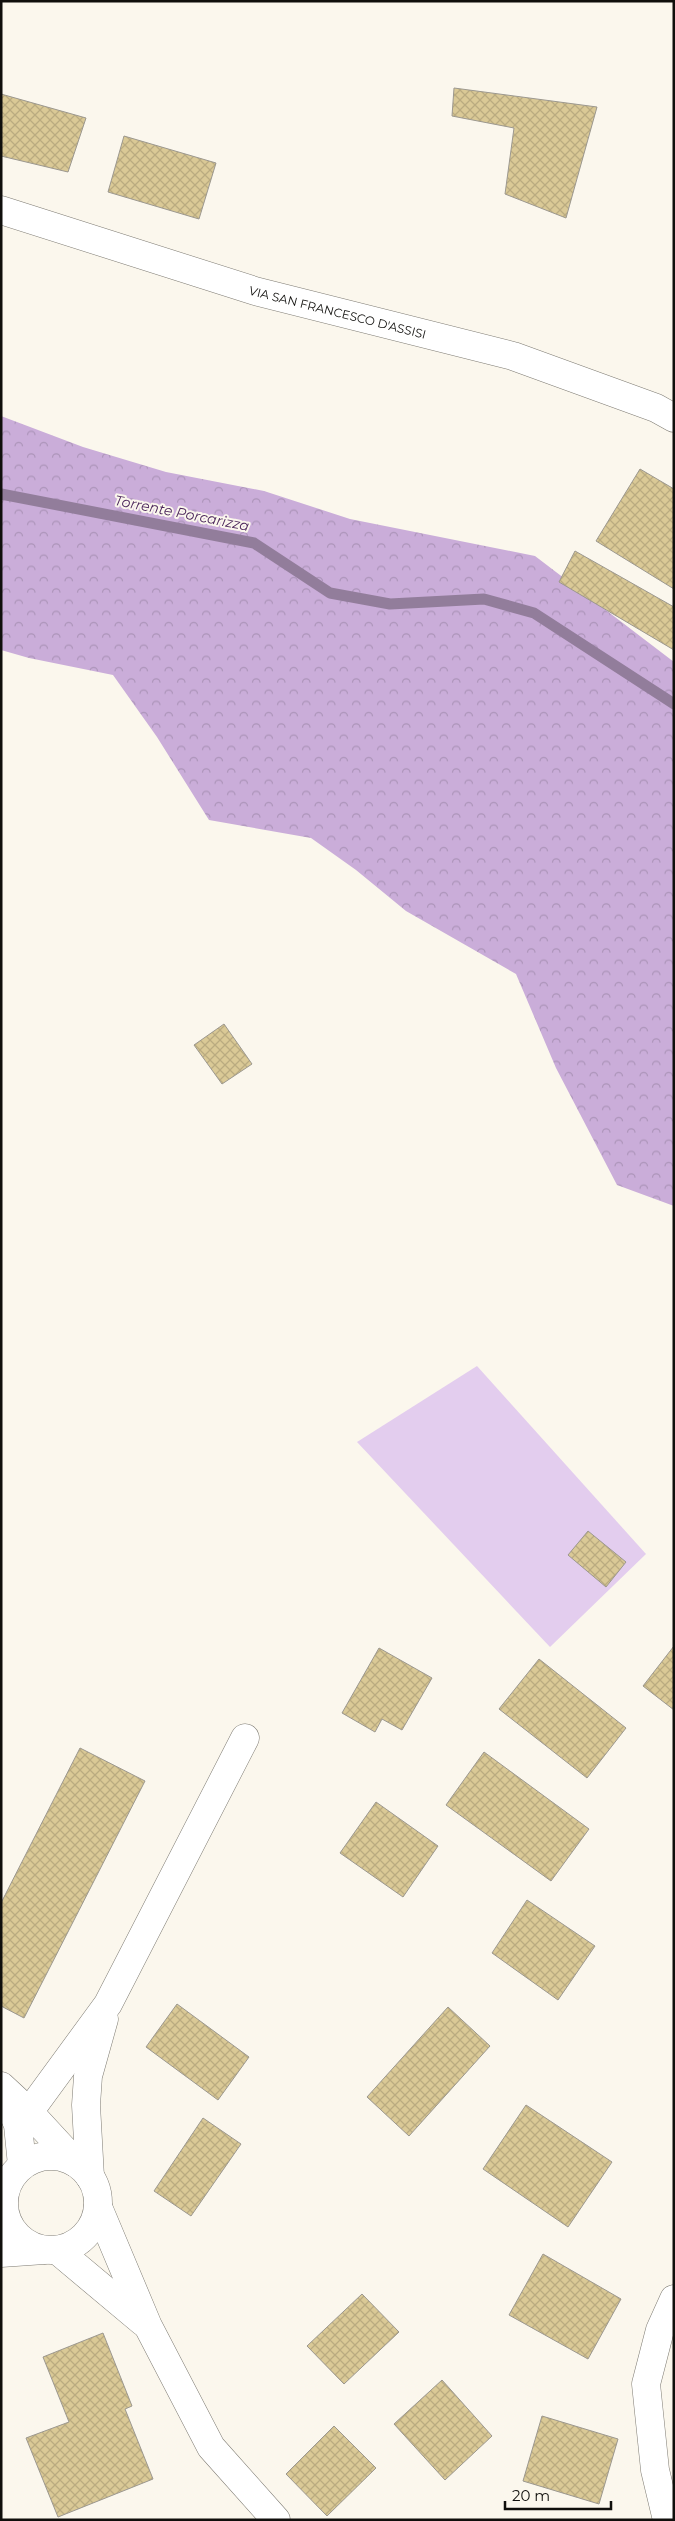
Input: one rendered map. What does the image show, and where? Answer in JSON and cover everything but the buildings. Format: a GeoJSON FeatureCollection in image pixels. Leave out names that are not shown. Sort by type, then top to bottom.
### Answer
{"type":"FeatureCollection","features":[{"type":"Feature","properties":{"kind":"street","name":"VIA SAN FRANCESCO D'ASSISI"},"geometry":{"type":"LineString","coordinates":[[1,210],[255,292],[513,356],[656,408],[674,418]]}},
{"type":"Feature","properties":{"kind":"street"},"geometry":{"type":"LineString","coordinates":[[29,2112],[108,2004],[245,1738]]}},
{"type":"Feature","properties":{"kind":"street"},"geometry":{"type":"LineString","coordinates":[[83,2170],[88,2076],[108,2004]]}},
{"type":"Feature","properties":{"kind":"street"},"geometry":{"type":"LineString","coordinates":[[1,2253],[50,2250],[80,2240],[93,2226],[98,2207],[97,2192],[83,2170],[29,2112],[2,2087]]}},
{"type":"Feature","properties":{"kind":"street"},"geometry":{"type":"LineString","coordinates":[[2,2087],[18,2125],[22,2166]]}},
{"type":"Feature","properties":{"kind":"street"},"geometry":{"type":"LineString","coordinates":[[83,2170],[58,2156],[39,2157],[22,2166],[12,2175],[6,2188],[2,2202],[6,2219],[14,2234],[27,2245],[50,2250],[148,2326]]}},
{"type":"Feature","properties":{"kind":"street"},"geometry":{"type":"LineString","coordinates":[[98,2207],[148,2326],[211,2447],[276,2520]]}},
{"type":"Feature","properties":{"kind":"street"},"geometry":{"type":"LineString","coordinates":[[667,2520],[655,2470],[646,2384],[660,2330],[674,2299]]}},
{"type":"Feature","properties":{"kind":"green space"},"geometry":{"type":"Polygon","coordinates":[[[1,416],[83,447],[166,472],[264,491],[350,519],[535,556],[674,662],[674,1206],[617,1185],[556,1068],[516,974],[406,911],[356,870],[311,838],[209,820],[157,737],[113,675],[29,658],[1,650],[1,416]]]}},
{"type":"Feature","properties":{"kind":"shaded area"},"geometry":{"type":"Polygon","coordinates":[[[477,1366],[646,1554],[550,1647],[357,1442],[477,1366]]]}},
{"type":"Feature","properties":{"kind":"waterway","name":"Torrente Porcarizza"},"geometry":{"type":"LineString","coordinates":[[1,494],[254,543],[330,593],[390,604],[484,599],[534,613],[674,704]]}}]}
